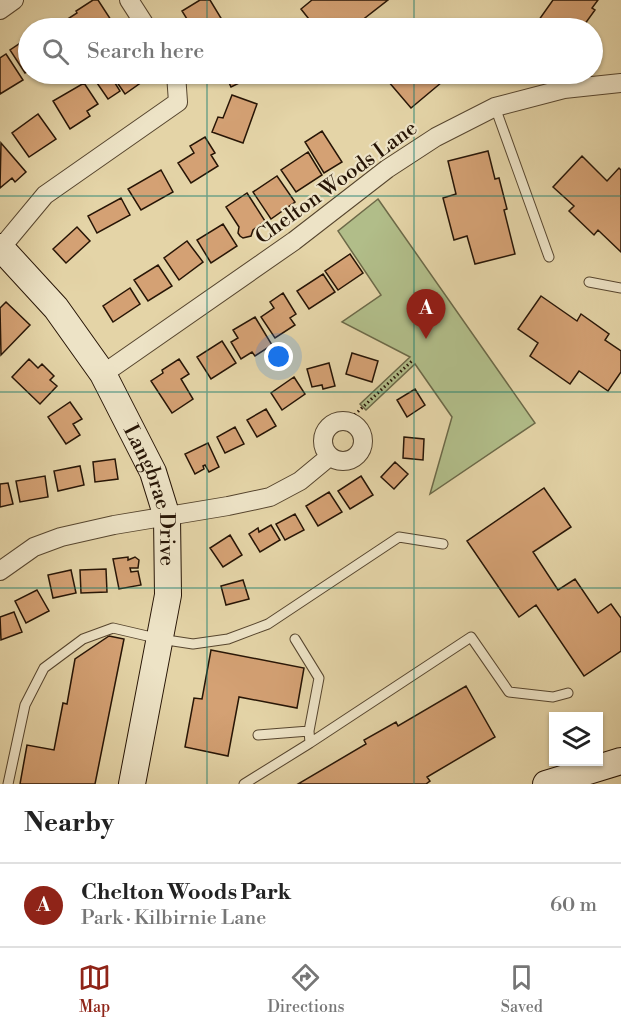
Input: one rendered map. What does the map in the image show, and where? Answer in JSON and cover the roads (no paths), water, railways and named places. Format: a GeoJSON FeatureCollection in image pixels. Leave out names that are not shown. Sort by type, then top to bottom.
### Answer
{"type":"FeatureCollection","features":[{"type":"Feature","properties":{"kind":"street"},"geometry":{"type":"LineString","coordinates":[[0,10],[14,0]]}},
{"type":"Feature","properties":{"kind":"street"},"geometry":{"type":"LineString","coordinates":[[129,0],[141,18]]}},
{"type":"Feature","properties":{"kind":"street","name":"Chelton Woods Lane"},"geometry":{"type":"LineString","coordinates":[[103,374],[294,241],[387,170],[436,137],[495,106],[564,89],[621,83]]}},
{"type":"Feature","properties":{"kind":"street"},"geometry":{"type":"LineString","coordinates":[[0,248],[45,195],[178,102],[177,84]]}},
{"type":"Feature","properties":{"kind":"street","name":"Langbrae Drive"},"geometry":{"type":"LineString","coordinates":[[0,248],[56,308],[103,374],[153,472],[167,517],[168,595],[132,784]]}},
{"type":"Feature","properties":{"kind":"street"},"geometry":{"type":"LineString","coordinates":[[335,422],[348,422],[360,429],[363,436],[362,449],[358,455],[347,461],[334,460],[329,456],[322,444],[325,432],[335,422]]}},
{"type":"Feature","properties":{"kind":"street"},"geometry":{"type":"LineString","coordinates":[[0,571],[34,547],[61,537],[114,525],[270,497],[300,480],[329,456]]}},
{"type":"Feature","properties":{"kind":"street"},"geometry":{"type":"LineString","coordinates":[[546,784],[621,761]]}},
{"type":"Feature","properties":{"kind":"lane"},"geometry":{"type":"LineString","coordinates":[[495,106],[549,257]]}},
{"type":"Feature","properties":{"kind":"lane"},"geometry":{"type":"LineString","coordinates":[[589,282],[621,288]]}},
{"type":"Feature","properties":{"kind":"lane"},"geometry":{"type":"LineString","coordinates":[[8,784],[25,705],[44,668],[83,639],[112,628],[193,644],[228,639],[268,624],[399,537],[443,544]]}},
{"type":"Feature","properties":{"kind":"lane"},"geometry":{"type":"LineString","coordinates":[[244,784],[261,780],[310,743],[471,637],[509,692],[553,697],[568,693]]}},
{"type":"Feature","properties":{"kind":"lane"},"geometry":{"type":"LineString","coordinates":[[296,639],[320,678],[309,731],[310,743]]}},
{"type":"Feature","properties":{"kind":"lane"},"geometry":{"type":"LineString","coordinates":[[258,735],[309,731]]}},
{"type":"Feature","properties":{"kind":"place","name":"Chelton Woods Park"},"geometry":{"type":"Point","coordinates":[426,339]}}]}
